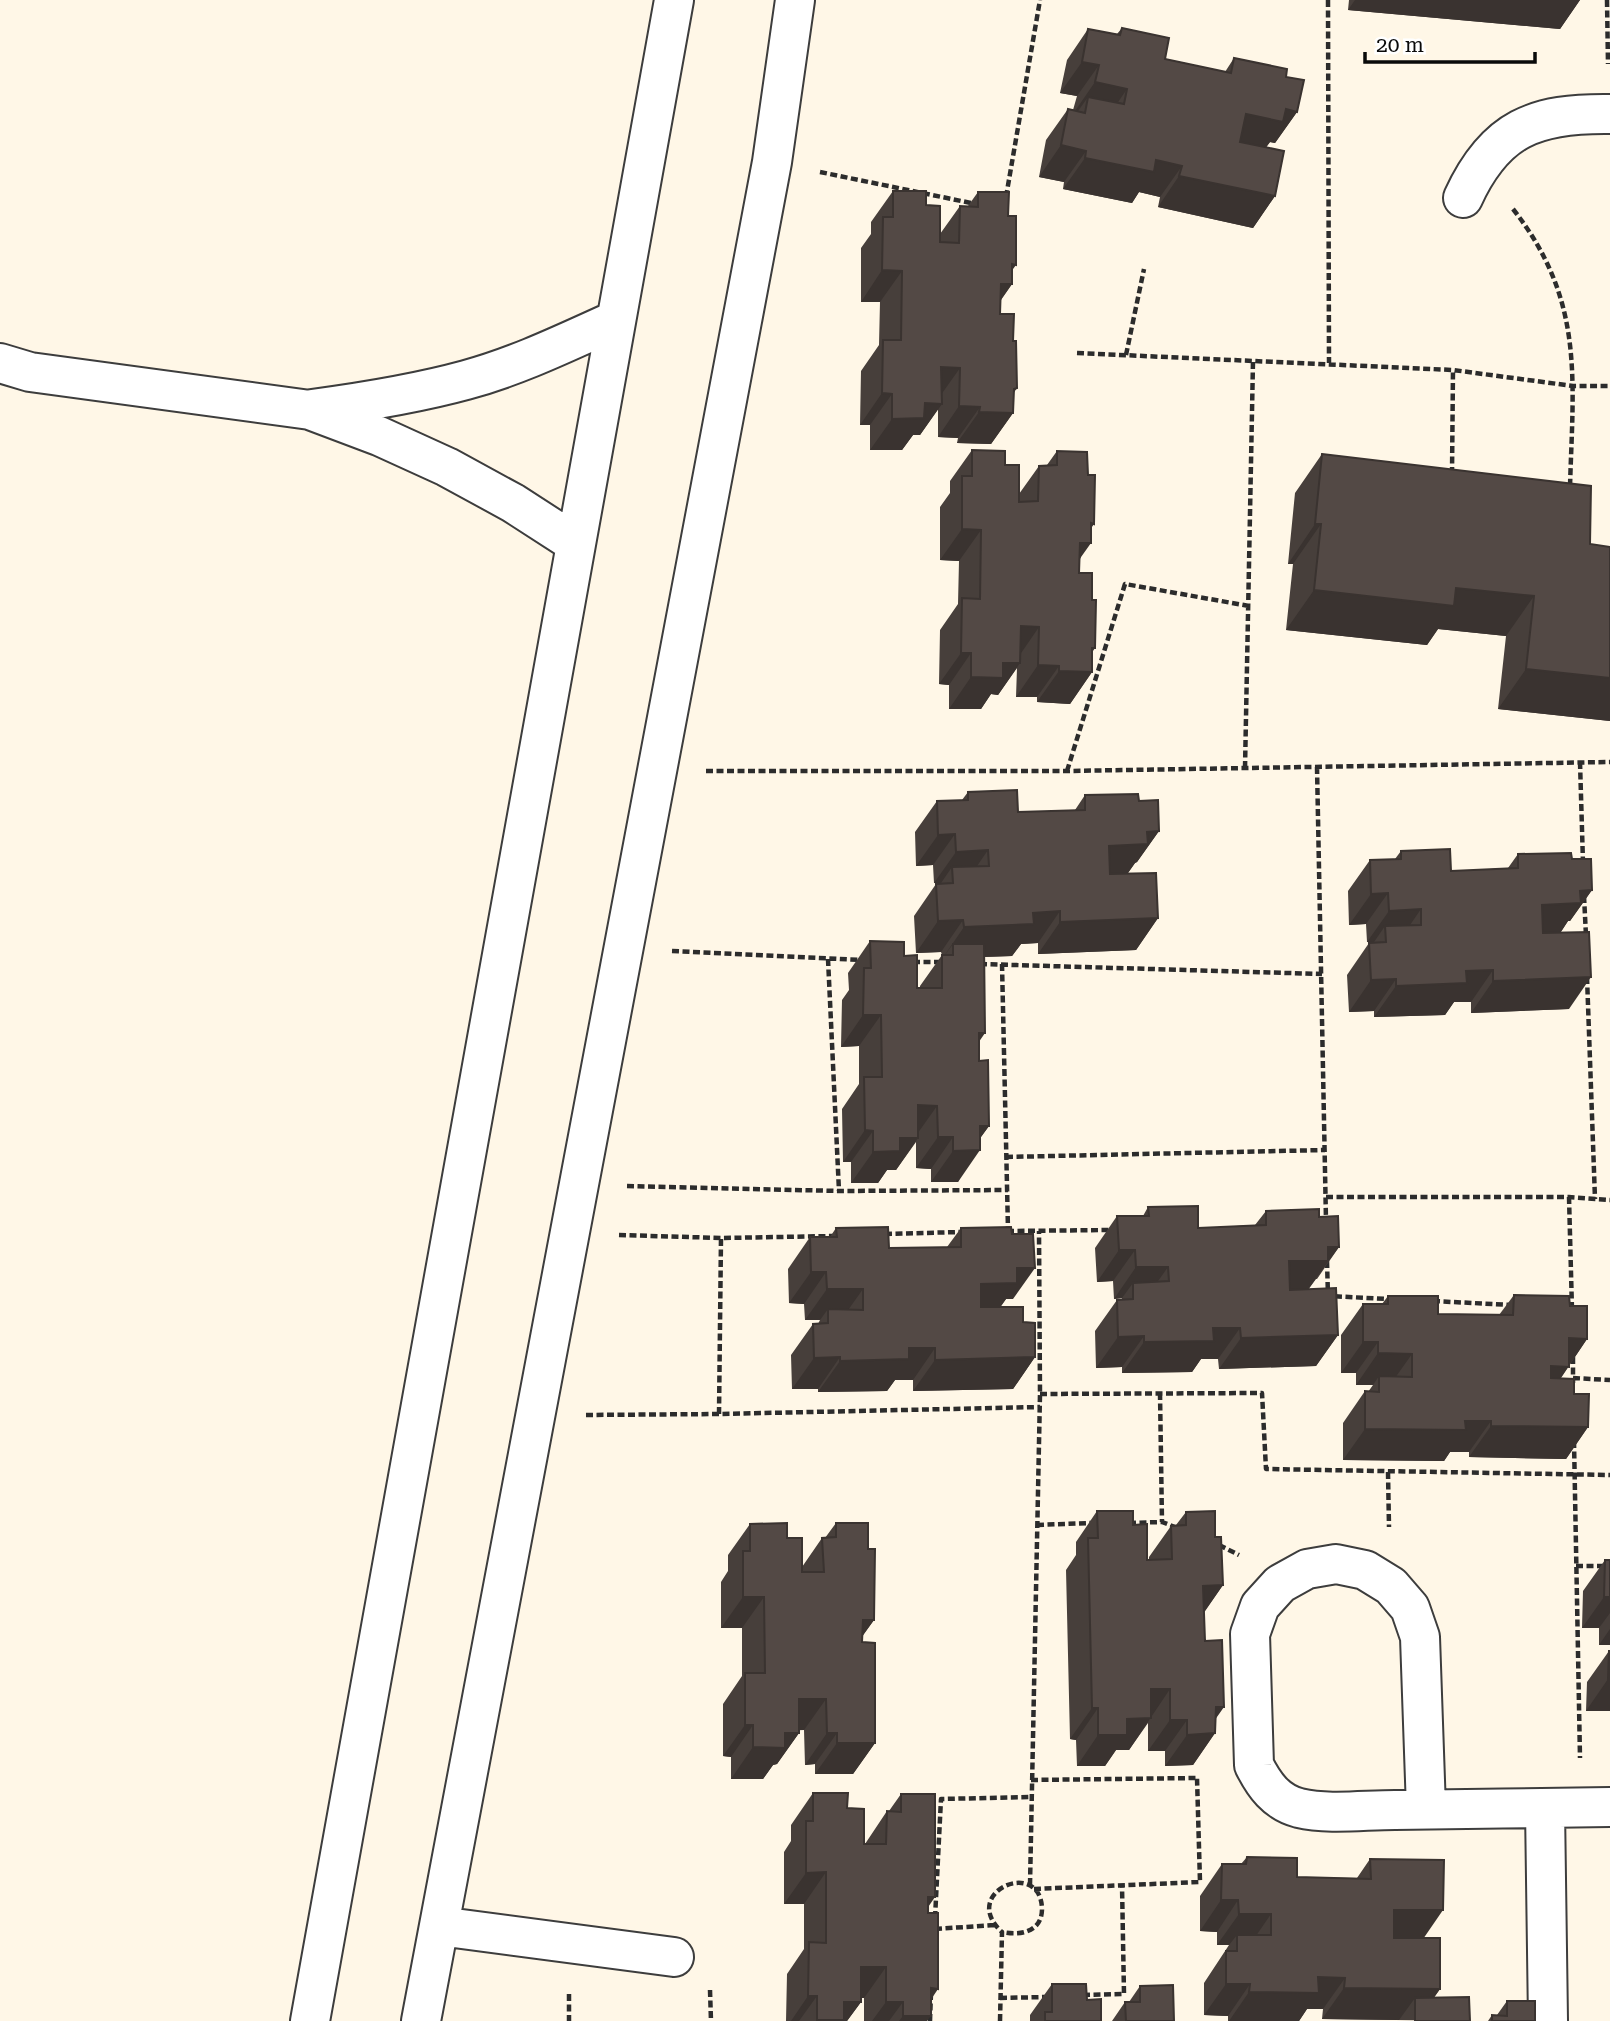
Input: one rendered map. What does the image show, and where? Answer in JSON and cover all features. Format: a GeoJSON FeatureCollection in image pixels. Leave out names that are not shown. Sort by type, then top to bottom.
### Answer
{"type":"FeatureCollection","features":[{"type":"Feature","properties":{"kind":"street"},"geometry":{"type":"LineString","coordinates":[[310,2021],[674,0]]}},
{"type":"Feature","properties":{"kind":"street"},"geometry":{"type":"LineString","coordinates":[[421,2021],[772,162],[795,0]]}},
{"type":"Feature","properties":{"kind":"street"},"geometry":{"type":"LineString","coordinates":[[1469,185],[1494,148],[1518,130],[1546,118],[1609,114]]}},
{"type":"Feature","properties":{"kind":"street"},"geometry":{"type":"LineString","coordinates":[[310,410],[390,398],[467,380],[544,353],[616,320]]}},
{"type":"Feature","properties":{"kind":"street"},"geometry":{"type":"LineString","coordinates":[[0,363],[30,372],[310,410],[379,436],[447,467],[513,503],[575,543]]}},
{"type":"Feature","properties":{"kind":"street"},"geometry":{"type":"LineString","coordinates":[[1426,1809],[1420,1637],[1410,1608],[1391,1586],[1374,1575],[1365,1570],[1336,1564],[1307,1569],[1280,1584],[1260,1606],[1250,1634],[1254,1765],[1263,1784],[1278,1798],[1297,1807],[1318,1810],[1579,1808],[1548,2021]]}},
{"type":"Feature","properties":{"kind":"street"},"geometry":{"type":"LineString","coordinates":[[439,1926],[674,1957]]}},
{"type":"Feature","properties":{"kind":"path"},"geometry":{"type":"LineString","coordinates":[[1004,209],[1040,0]]}},
{"type":"Feature","properties":{"kind":"path"},"geometry":{"type":"LineString","coordinates":[[1328,0],[1329,363]]}},
{"type":"Feature","properties":{"kind":"path"},"geometry":{"type":"LineString","coordinates":[[1607,0],[1609,114]]}},
{"type":"Feature","properties":{"kind":"path"},"geometry":{"type":"LineString","coordinates":[[772,162],[976,204]]}},
{"type":"Feature","properties":{"kind":"path"},"geometry":{"type":"LineString","coordinates":[[1469,185],[1505,199],[1531,232],[1550,268],[1564,306],[1573,387],[1570,490]]}},
{"type":"Feature","properties":{"kind":"path"},"geometry":{"type":"LineString","coordinates":[[1126,355],[1144,269]]}},
{"type":"Feature","properties":{"kind":"path"},"geometry":{"type":"LineString","coordinates":[[1077,353],[1453,370],[1573,387],[1610,386]]}},
{"type":"Feature","properties":{"kind":"path"},"geometry":{"type":"LineString","coordinates":[[1245,768],[1253,361]]}},
{"type":"Feature","properties":{"kind":"path"},"geometry":{"type":"LineString","coordinates":[[1452,481],[1453,370]]}},
{"type":"Feature","properties":{"kind":"path"},"geometry":{"type":"LineString","coordinates":[[1067,771],[1125,584],[1249,606]]}},
{"type":"Feature","properties":{"kind":"path"},"geometry":{"type":"LineString","coordinates":[[1580,762],[1583,872]]}},
{"type":"Feature","properties":{"kind":"path"},"geometry":{"type":"LineString","coordinates":[[656,771],[1067,771],[1610,762]]}},
{"type":"Feature","properties":{"kind":"path"},"geometry":{"type":"LineString","coordinates":[[1317,767],[1326,1225]]}},
{"type":"Feature","properties":{"kind":"path"},"geometry":{"type":"LineString","coordinates":[[1584,885],[1586,940]]}},
{"type":"Feature","properties":{"kind":"path"},"geometry":{"type":"LineString","coordinates":[[622,948],[868,960]]}},
{"type":"Feature","properties":{"kind":"path"},"geometry":{"type":"LineString","coordinates":[[828,959],[839,1191]]}},
{"type":"Feature","properties":{"kind":"path"},"geometry":{"type":"LineString","coordinates":[[908,962],[949,963]]}},
{"type":"Feature","properties":{"kind":"path"},"geometry":{"type":"LineString","coordinates":[[975,963],[1322,974]]}},
{"type":"Feature","properties":{"kind":"path"},"geometry":{"type":"LineString","coordinates":[[1002,964],[1008,1231]]}},
{"type":"Feature","properties":{"kind":"path"},"geometry":{"type":"LineString","coordinates":[[1587,967],[1595,1199]]}},
{"type":"Feature","properties":{"kind":"path"},"geometry":{"type":"LineString","coordinates":[[1006,1157],[1325,1150]]}},
{"type":"Feature","properties":{"kind":"path"},"geometry":{"type":"LineString","coordinates":[[578,1184],[839,1191],[1007,1191]]}},
{"type":"Feature","properties":{"kind":"path"},"geometry":{"type":"LineString","coordinates":[[1326,1197],[1569,1197],[1610,1200]]}},
{"type":"Feature","properties":{"kind":"path"},"geometry":{"type":"LineString","coordinates":[[1569,1197],[1572,1322]]}},
{"type":"Feature","properties":{"kind":"path"},"geometry":{"type":"LineString","coordinates":[[994,1232],[1121,1230]]}},
{"type":"Feature","properties":{"kind":"path"},"geometry":{"type":"LineString","coordinates":[[1039,1231],[1040,1407],[1031,1797],[1032,1887],[1041,1900],[1042,1913],[1037,1925],[1027,1932],[1015,1935],[1002,1931],[995,1925],[990,1914],[990,1902],[996,1891],[1006,1884],[1018,1882],[1032,1887],[1200,1882],[1197,1778]]}},
{"type":"Feature","properties":{"kind":"path"},"geometry":{"type":"LineString","coordinates":[[871,1235],[967,1232]]}},
{"type":"Feature","properties":{"kind":"path"},"geometry":{"type":"LineString","coordinates":[[569,1233],[721,1238],[844,1235]]}},
{"type":"Feature","properties":{"kind":"path"},"geometry":{"type":"LineString","coordinates":[[719,1414],[721,1238]]}},
{"type":"Feature","properties":{"kind":"path"},"geometry":{"type":"LineString","coordinates":[[1327,1249],[1328,1296],[1395,1299]]}},
{"type":"Feature","properties":{"kind":"path"},"geometry":{"type":"LineString","coordinates":[[1423,1301],[1518,1306]]}},
{"type":"Feature","properties":{"kind":"path"},"geometry":{"type":"LineString","coordinates":[[1558,1308],[1572,1308]]}},
{"type":"Feature","properties":{"kind":"path"},"geometry":{"type":"LineString","coordinates":[[1573,1350],[1573,1392]]}},
{"type":"Feature","properties":{"kind":"path"},"geometry":{"type":"LineString","coordinates":[[1573,1378],[1610,1380]]}},
{"type":"Feature","properties":{"kind":"path"},"geometry":{"type":"LineString","coordinates":[[1160,1393],[1162,1522]]}},
{"type":"Feature","properties":{"kind":"path"},"geometry":{"type":"LineString","coordinates":[[1040,1394],[1262,1393],[1266,1469],[1610,1475]]}},
{"type":"Feature","properties":{"kind":"path"},"geometry":{"type":"LineString","coordinates":[[535,1415],[1040,1407]]}},
{"type":"Feature","properties":{"kind":"path"},"geometry":{"type":"LineString","coordinates":[[1574,1433],[1579,1808]]}},
{"type":"Feature","properties":{"kind":"path"},"geometry":{"type":"LineString","coordinates":[[1120,1523],[1162,1522],[1183,1529]]}},
{"type":"Feature","properties":{"kind":"path"},"geometry":{"type":"LineString","coordinates":[[1037,1525],[1093,1523]]}},
{"type":"Feature","properties":{"kind":"path"},"geometry":{"type":"LineString","coordinates":[[1213,1542],[1243,1557],[1280,1584]]}},
{"type":"Feature","properties":{"kind":"path"},"geometry":{"type":"LineString","coordinates":[[1576,1566],[1610,1566]]}},
{"type":"Feature","properties":{"kind":"path"},"geometry":{"type":"LineString","coordinates":[[1031,1780],[1197,1778],[1254,1765]]}},
{"type":"Feature","properties":{"kind":"path"},"geometry":{"type":"LineString","coordinates":[[995,1925],[934,1930],[941,1799],[1031,1797]]}},
{"type":"Feature","properties":{"kind":"path"},"geometry":{"type":"LineString","coordinates":[[1083,1995],[1124,1994],[1122,1885]]}},
{"type":"Feature","properties":{"kind":"path"},"geometry":{"type":"LineString","coordinates":[[1000,2021],[1002,1931]]}},
{"type":"Feature","properties":{"kind":"path"},"geometry":{"type":"LineString","coordinates":[[930,2021],[932,1982]]}},
{"type":"Feature","properties":{"kind":"path"},"geometry":{"type":"LineString","coordinates":[[1000,1998],[1055,1996]]}},
{"type":"Feature","properties":{"kind":"building"},"geometry":{"type":"Polygon","coordinates":[[[1122,28],[1169,38],[1165,59],[1231,73],[1234,58],[1287,69],[1286,77],[1304,80],[1297,112],[1286,109],[1283,122],[1246,114],[1240,142],[1284,151],[1275,196],[1179,176],[1182,166],[1156,160],[1154,172],[1085,158],[1086,151],[1061,145],[1068,109],[1085,113],[1088,97],[1124,104],[1127,89],[1095,82],[1099,65],[1082,62],[1088,29],[1120,35],[1122,28]]]}},
{"type":"Feature","properties":{"kind":"building"},"geometry":{"type":"Polygon","coordinates":[[[893,191],[926,191],[926,205],[940,206],[940,242],[959,243],[960,206],[978,207],[978,192],[1009,192],[1008,216],[1016,216],[1016,265],[1012,264],[1012,284],[1001,284],[1000,314],[1014,314],[1017,388],[1014,389],[1013,413],[979,412],[980,407],[959,406],[960,368],[941,367],[942,404],[925,403],[924,418],[892,419],[892,394],[882,393],[883,340],[901,340],[902,271],[882,270],[883,217],[893,217],[893,191]]]}},
{"type":"Feature","properties":{"kind":"building"},"geometry":{"type":"Polygon","coordinates":[[[972,450],[1005,451],[1005,465],[1019,465],[1019,502],[1038,501],[1039,466],[1057,465],[1057,451],[1087,452],[1088,475],[1095,475],[1094,524],[1091,523],[1091,543],[1080,543],[1079,573],[1092,573],[1092,600],[1096,600],[1092,672],[1059,671],[1059,666],[1038,665],[1039,627],[1021,626],[1020,663],[1003,663],[1003,678],[971,677],[971,653],[961,653],[962,598],[980,599],[981,530],[962,529],[962,476],[972,476],[972,450]]]}},
{"type":"Feature","properties":{"kind":"building"},"geometry":{"type":"Polygon","coordinates":[[[1322,454],[1591,486],[1590,544],[1610,547],[1610,678],[1526,669],[1534,596],[1456,588],[1454,606],[1314,590],[1321,524],[1315,524],[1322,454]]]}},
{"type":"Feature","properties":{"kind":"building"},"geometry":{"type":"Polygon","coordinates":[[[1017,790],[1018,812],[1085,810],[1085,795],[1138,794],[1139,801],[1158,800],[1159,831],[1147,832],[1148,844],[1109,846],[1110,874],[1156,873],[1158,918],[1060,922],[1060,911],[1033,913],[1034,924],[964,927],[963,920],[938,921],[936,884],[953,883],[952,867],[989,866],[988,850],[956,852],[955,834],[938,835],[937,801],[968,800],[968,792],[1017,790]]]}},
{"type":"Feature","properties":{"kind":"building"},"geometry":{"type":"Polygon","coordinates":[[[1450,849],[1451,871],[1518,868],[1518,854],[1571,853],[1572,859],[1591,859],[1592,890],[1580,891],[1581,903],[1542,905],[1543,933],[1589,932],[1591,977],[1493,981],[1493,970],[1466,971],[1467,983],[1396,986],[1396,979],[1371,980],[1369,943],[1386,942],[1385,926],[1421,925],[1421,909],[1389,911],[1388,893],[1371,894],[1370,860],[1401,859],[1401,851],[1450,849]]]}},
{"type":"Feature","properties":{"kind":"building"},"geometry":{"type":"Polygon","coordinates":[[[870,941],[904,942],[904,956],[917,955],[917,988],[942,988],[942,955],[953,955],[953,944],[984,944],[985,1033],[979,1033],[979,1061],[988,1060],[989,1126],[980,1126],[980,1150],[953,1151],[953,1137],[938,1137],[937,1106],[918,1105],[918,1138],[900,1138],[900,1151],[873,1152],[873,1131],[865,1130],[864,1077],[882,1077],[881,1015],[863,1015],[864,968],[871,968],[870,941]]]}},
{"type":"Feature","properties":{"kind":"building"},"geometry":{"type":"Polygon","coordinates":[[[1198,1206],[1198,1228],[1266,1225],[1266,1211],[1319,1209],[1319,1217],[1338,1216],[1339,1247],[1328,1247],[1328,1261],[1289,1261],[1290,1290],[1336,1288],[1338,1335],[1241,1338],[1240,1328],[1213,1328],[1214,1341],[1144,1342],[1144,1336],[1118,1337],[1117,1300],[1133,1299],[1133,1283],[1169,1281],[1168,1267],[1136,1267],[1135,1250],[1119,1250],[1117,1216],[1149,1216],[1148,1207],[1198,1206]]]}},
{"type":"Feature","properties":{"kind":"building"},"geometry":{"type":"Polygon","coordinates":[[[888,1227],[889,1248],[961,1247],[961,1228],[1011,1227],[1012,1234],[1033,1234],[1035,1268],[1017,1268],[1017,1283],[981,1284],[981,1307],[1023,1307],[1023,1322],[1035,1323],[1035,1357],[935,1360],[935,1348],[909,1348],[909,1359],[840,1361],[840,1357],[814,1358],[813,1324],[828,1323],[828,1309],[863,1310],[863,1289],[827,1289],[826,1272],[811,1272],[810,1237],[837,1237],[836,1228],[888,1227]]]}},
{"type":"Feature","properties":{"kind":"building"},"geometry":{"type":"Polygon","coordinates":[[[1514,1295],[1569,1296],[1570,1306],[1587,1306],[1587,1339],[1569,1338],[1569,1367],[1551,1366],[1551,1378],[1574,1379],[1574,1394],[1589,1394],[1588,1427],[1491,1426],[1491,1421],[1465,1421],[1466,1430],[1365,1429],[1365,1391],[1379,1392],[1379,1376],[1412,1377],[1412,1354],[1378,1353],[1378,1342],[1363,1342],[1363,1304],[1388,1304],[1388,1296],[1438,1296],[1438,1314],[1513,1315],[1514,1295]]]}},
{"type":"Feature","properties":{"kind":"building"},"geometry":{"type":"Polygon","coordinates":[[[1097,1511],[1133,1511],[1133,1525],[1147,1524],[1147,1560],[1172,1559],[1171,1526],[1186,1525],[1186,1512],[1215,1511],[1215,1537],[1221,1537],[1223,1585],[1203,1586],[1205,1641],[1222,1640],[1224,1707],[1216,1707],[1215,1733],[1187,1735],[1187,1720],[1170,1720],[1170,1689],[1151,1689],[1151,1718],[1127,1719],[1127,1735],[1098,1735],[1098,1708],[1092,1708],[1088,1538],[1098,1538],[1097,1511]]]}},
{"type":"Feature","properties":{"kind":"building"},"geometry":{"type":"Polygon","coordinates":[[[787,1523],[787,1538],[802,1538],[802,1572],[824,1572],[822,1538],[836,1537],[836,1523],[868,1523],[868,1549],[875,1549],[874,1620],[863,1620],[862,1642],[875,1643],[875,1743],[837,1743],[837,1733],[827,1733],[826,1699],[799,1699],[799,1733],[785,1733],[785,1748],[753,1747],[753,1725],[745,1725],[745,1673],[765,1673],[764,1597],[743,1597],[743,1551],[750,1551],[750,1524],[787,1523]]]}},
{"type":"Feature","properties":{"kind":"building"},"geometry":{"type":"Polygon","coordinates":[[[1605,1560],[1610,1560],[1610,1597],[1604,1597],[1605,1560]]]}},
{"type":"Feature","properties":{"kind":"building"},"geometry":{"type":"Polygon","coordinates":[[[1609,1651],[1610,1679],[1608,1679],[1609,1651]]]}},
{"type":"Feature","properties":{"kind":"building"},"geometry":{"type":"Polygon","coordinates":[[[813,1793],[848,1793],[847,1808],[864,1809],[864,1844],[886,1844],[887,1811],[901,1812],[901,1794],[935,1794],[935,1897],[928,1897],[928,1913],[938,1913],[938,1989],[931,1988],[931,2016],[903,2016],[903,2002],[886,2002],[886,1967],[861,1967],[861,2002],[844,2002],[844,2020],[817,2020],[817,1996],[808,1996],[809,1942],[826,1943],[826,1872],[806,1873],[806,1821],[813,1821],[813,1793]]]}},
{"type":"Feature","properties":{"kind":"building"},"geometry":{"type":"Polygon","coordinates":[[[1247,1857],[1297,1858],[1297,1877],[1371,1879],[1370,1859],[1444,1860],[1443,1910],[1394,1910],[1394,1938],[1440,1938],[1440,1989],[1344,1988],[1345,1978],[1318,1977],[1319,1993],[1249,1992],[1250,1984],[1226,1984],[1226,1951],[1237,1951],[1237,1935],[1271,1935],[1271,1914],[1239,1914],[1238,1900],[1221,1900],[1222,1864],[1246,1864],[1247,1857]]]}},
{"type":"Feature","properties":{"kind":"building"},"geometry":{"type":"Polygon","coordinates":[[[1052,1984],[1086,1984],[1087,2000],[1101,1999],[1101,2021],[1045,2021],[1045,2012],[1052,2012],[1052,1984]]]}},
{"type":"Feature","properties":{"kind":"building"},"geometry":{"type":"Polygon","coordinates":[[[1173,1985],[1174,2021],[1126,2021],[1125,2002],[1140,2002],[1140,1986],[1173,1985]]]}},
{"type":"Feature","properties":{"kind":"building"},"geometry":{"type":"Polygon","coordinates":[[[1469,1997],[1470,2021],[1415,2021],[1415,1998],[1469,1997]]]}},
{"type":"Feature","properties":{"kind":"building"},"geometry":{"type":"Polygon","coordinates":[[[1507,2001],[1535,2001],[1535,2021],[1492,2021],[1492,2015],[1507,2016],[1507,2001]]]}}]}
